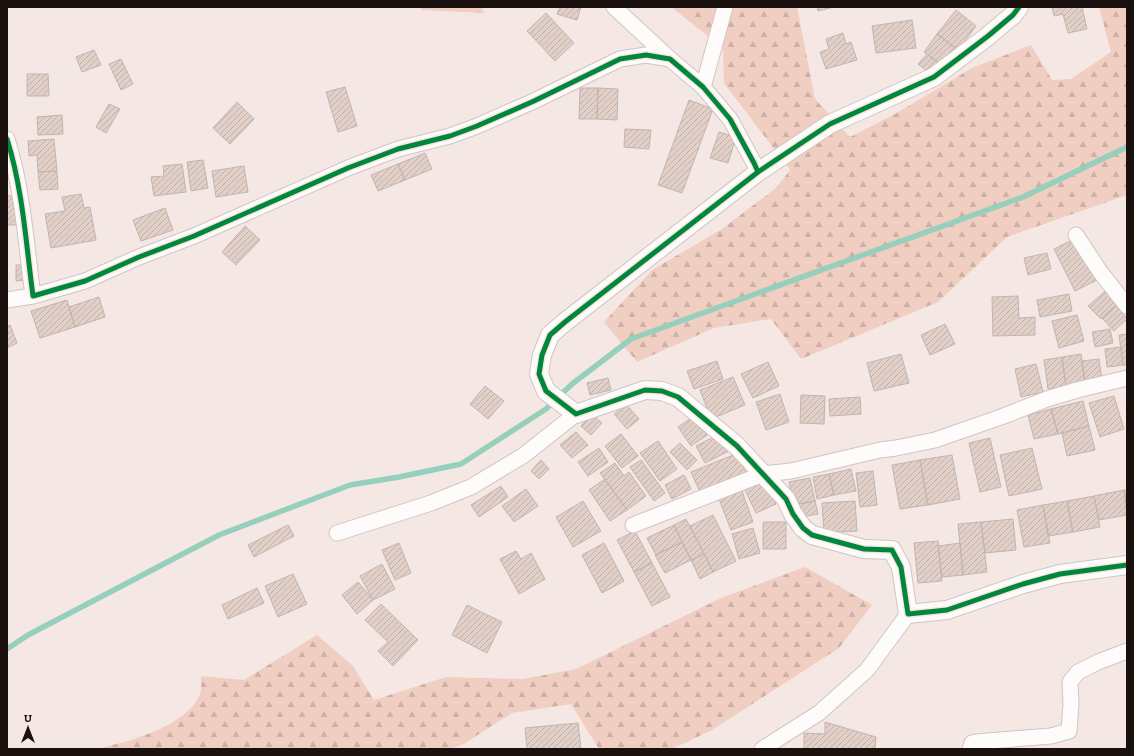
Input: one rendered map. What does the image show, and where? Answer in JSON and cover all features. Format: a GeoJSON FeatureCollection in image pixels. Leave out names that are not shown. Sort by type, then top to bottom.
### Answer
{"type":"FeatureCollection","features":[{"type":"Feature","properties":{"kind":"street"},"geometry":{"type":"LineString","coordinates":[[614,7],[670,59],[703,87],[730,119],[758,172]]}},
{"type":"Feature","properties":{"kind":"street"},"geometry":{"type":"LineString","coordinates":[[703,87],[725,7]]}},
{"type":"Feature","properties":{"kind":"street"},"geometry":{"type":"LineString","coordinates":[[571,410],[546,391],[539,374],[542,355],[550,336],[582,308],[758,172],[830,124],[934,77],[988,36],[1013,15],[1019,7]]}},
{"type":"Feature","properties":{"kind":"street"},"geometry":{"type":"LineString","coordinates":[[7,300],[33,296],[85,281],[355,166],[398,149],[450,136],[477,126],[534,101],[620,59],[646,55],[670,59]]}},
{"type":"Feature","properties":{"kind":"street"},"geometry":{"type":"LineString","coordinates":[[7,139],[13,158],[19,191],[33,296]]}},
{"type":"Feature","properties":{"kind":"street"},"geometry":{"type":"LineString","coordinates":[[1076,235],[1101,273],[1127,306]]}},
{"type":"Feature","properties":{"kind":"street"},"geometry":{"type":"LineString","coordinates":[[633,525],[763,474],[791,471],[880,450],[935,440],[1047,399],[1127,378]]}},
{"type":"Feature","properties":{"kind":"street"},"geometry":{"type":"LineString","coordinates":[[337,533],[431,503],[471,488],[524,454],[571,410],[645,390],[668,393],[678,397],[703,416],[737,446],[786,499],[803,528],[812,535],[864,549],[892,550],[901,567],[908,614],[867,670],[819,713],[762,749]]}},
{"type":"Feature","properties":{"kind":"street"},"geometry":{"type":"LineString","coordinates":[[908,614],[947,610],[1023,584],[1060,574],[1127,565]]}},
{"type":"Feature","properties":{"kind":"street"},"geometry":{"type":"LineString","coordinates":[[970,749],[972,743],[976,742],[1050,736],[1069,731],[1070,682],[1078,672],[1098,662],[1127,651]]}},
{"type":"Feature","properties":{"kind":"green space"},"geometry":{"type":"Polygon","coordinates":[[[420,7],[482,7],[484,13],[422,10],[420,7]]]}},
{"type":"Feature","properties":{"kind":"green space"},"geometry":{"type":"Polygon","coordinates":[[[671,7],[797,7],[815,99],[850,137],[895,114],[972,68],[1031,45],[1052,80],[1071,79],[1111,52],[1099,7],[1127,7],[1127,195],[1007,237],[938,302],[801,359],[771,319],[714,328],[637,362],[604,322],[652,270],[722,229],[776,188],[790,170],[724,83],[723,48],[671,7]]]}},
{"type":"Feature","properties":{"kind":"green space"},"geometry":{"type":"Polygon","coordinates":[[[805,567],[872,605],[839,648],[712,730],[672,749],[599,749],[571,704],[512,713],[462,745],[449,749],[98,749],[146,735],[178,719],[188,711],[200,694],[201,676],[244,680],[317,635],[353,666],[374,700],[446,677],[523,679],[576,669],[721,598],[805,567]]]}},
{"type":"Feature","properties":{"kind":"building"},"geometry":{"type":"Polygon","coordinates":[[[560,7],[581,7],[577,20],[557,14],[560,7]]]}},
{"type":"Feature","properties":{"kind":"building"},"geometry":{"type":"Polygon","coordinates":[[[817,7],[834,7],[818,11],[817,7]]]}},
{"type":"Feature","properties":{"kind":"building"},"geometry":{"type":"Polygon","coordinates":[[[1052,7],[1082,7],[1087,29],[1068,33],[1063,14],[1054,16],[1052,7]]]}},
{"type":"Feature","properties":{"kind":"building"},"geometry":{"type":"Polygon","coordinates":[[[956,10],[976,26],[958,50],[937,34],[956,10]]]}},
{"type":"Feature","properties":{"kind":"building"},"geometry":{"type":"Polygon","coordinates":[[[546,13],[574,43],[555,61],[527,31],[546,13]]]}},
{"type":"Feature","properties":{"kind":"building"},"geometry":{"type":"Polygon","coordinates":[[[912,20],[916,48],[876,53],[872,26],[912,20]]]}},
{"type":"Feature","properties":{"kind":"building"},"geometry":{"type":"Polygon","coordinates":[[[843,33],[846,44],[851,42],[857,60],[826,69],[820,52],[829,49],[826,39],[843,33]]]}},
{"type":"Feature","properties":{"kind":"building"},"geometry":{"type":"Polygon","coordinates":[[[937,34],[958,50],[945,68],[924,52],[937,34]]]}},
{"type":"Feature","properties":{"kind":"building"},"geometry":{"type":"Polygon","coordinates":[[[94,50],[101,65],[82,72],[76,57],[94,50]]]}},
{"type":"Feature","properties":{"kind":"building"},"geometry":{"type":"Polygon","coordinates":[[[927,54],[939,63],[931,74],[918,64],[927,54]]]}},
{"type":"Feature","properties":{"kind":"building"},"geometry":{"type":"Polygon","coordinates":[[[121,59],[133,84],[121,90],[109,64],[121,59]]]}},
{"type":"Feature","properties":{"kind":"building"},"geometry":{"type":"Polygon","coordinates":[[[27,74],[48,74],[49,96],[27,96],[27,74]]]}},
{"type":"Feature","properties":{"kind":"building"},"geometry":{"type":"Polygon","coordinates":[[[345,87],[357,126],[338,132],[326,92],[345,87]]]}},
{"type":"Feature","properties":{"kind":"building"},"geometry":{"type":"Polygon","coordinates":[[[580,88],[598,88],[597,119],[579,119],[580,88]]]}},
{"type":"Feature","properties":{"kind":"building"},"geometry":{"type":"Polygon","coordinates":[[[598,88],[618,89],[617,120],[597,119],[598,88]]]}},
{"type":"Feature","properties":{"kind":"building"},"geometry":{"type":"Polygon","coordinates":[[[689,100],[713,109],[682,193],[658,185],[689,100]]]}},
{"type":"Feature","properties":{"kind":"building"},"geometry":{"type":"Polygon","coordinates":[[[237,102],[254,119],[230,144],[213,128],[237,102]]]}},
{"type":"Feature","properties":{"kind":"building"},"geometry":{"type":"Polygon","coordinates":[[[109,104],[120,109],[106,133],[96,127],[109,104]]]}},
{"type":"Feature","properties":{"kind":"building"},"geometry":{"type":"Polygon","coordinates":[[[62,115],[63,134],[38,135],[37,117],[62,115]]]}},
{"type":"Feature","properties":{"kind":"building"},"geometry":{"type":"Polygon","coordinates":[[[625,129],[651,130],[649,149],[624,147],[625,129]]]}},
{"type":"Feature","properties":{"kind":"building"},"geometry":{"type":"Polygon","coordinates":[[[719,132],[736,137],[728,163],[710,158],[719,132]]]}},
{"type":"Feature","properties":{"kind":"building"},"geometry":{"type":"Polygon","coordinates":[[[54,139],[57,171],[38,172],[37,155],[29,156],[28,141],[54,139]]]}},
{"type":"Feature","properties":{"kind":"building"},"geometry":{"type":"Polygon","coordinates":[[[425,153],[432,169],[405,180],[398,164],[425,153]]]}},
{"type":"Feature","properties":{"kind":"building"},"geometry":{"type":"Polygon","coordinates":[[[203,160],[208,188],[191,191],[187,162],[203,160]]]}},
{"type":"Feature","properties":{"kind":"building"},"geometry":{"type":"Polygon","coordinates":[[[182,164],[186,192],[154,196],[151,177],[164,176],[163,166],[182,164]]]}},
{"type":"Feature","properties":{"kind":"building"},"geometry":{"type":"Polygon","coordinates":[[[398,164],[405,180],[378,191],[371,175],[398,164]]]}},
{"type":"Feature","properties":{"kind":"building"},"geometry":{"type":"Polygon","coordinates":[[[244,166],[248,192],[216,197],[212,171],[244,166]]]}},
{"type":"Feature","properties":{"kind":"building"},"geometry":{"type":"Polygon","coordinates":[[[57,171],[58,189],[40,190],[38,172],[57,171]]]}},
{"type":"Feature","properties":{"kind":"building"},"geometry":{"type":"Polygon","coordinates":[[[81,194],[84,208],[90,207],[96,240],[51,248],[45,214],[65,211],[62,197],[81,194]]]}},
{"type":"Feature","properties":{"kind":"building"},"geometry":{"type":"Polygon","coordinates":[[[7,196],[16,196],[16,225],[7,225],[7,196]]]}},
{"type":"Feature","properties":{"kind":"building"},"geometry":{"type":"Polygon","coordinates":[[[165,208],[173,230],[141,241],[133,220],[165,208]]]}},
{"type":"Feature","properties":{"kind":"building"},"geometry":{"type":"Polygon","coordinates":[[[245,226],[260,240],[236,265],[222,252],[245,226]]]}},
{"type":"Feature","properties":{"kind":"building"},"geometry":{"type":"Polygon","coordinates":[[[1076,238],[1097,280],[1075,291],[1054,249],[1076,238]]]}},
{"type":"Feature","properties":{"kind":"building"},"geometry":{"type":"Polygon","coordinates":[[[1047,253],[1051,269],[1028,275],[1024,258],[1047,253]]]}},
{"type":"Feature","properties":{"kind":"building"},"geometry":{"type":"Polygon","coordinates":[[[16,265],[25,265],[25,280],[16,281],[16,265]]]}},
{"type":"Feature","properties":{"kind":"building"},"geometry":{"type":"Polygon","coordinates":[[[1109,288],[1121,301],[1101,319],[1088,306],[1109,288]]]}},
{"type":"Feature","properties":{"kind":"building"},"geometry":{"type":"Polygon","coordinates":[[[1069,294],[1072,311],[1040,317],[1037,300],[1069,294]]]}},
{"type":"Feature","properties":{"kind":"building"},"geometry":{"type":"Polygon","coordinates":[[[1018,296],[1019,318],[1035,317],[1035,335],[993,336],[992,297],[1018,296]]]}},
{"type":"Feature","properties":{"kind":"building"},"geometry":{"type":"Polygon","coordinates":[[[99,297],[105,317],[75,327],[69,307],[99,297]]]}},
{"type":"Feature","properties":{"kind":"building"},"geometry":{"type":"Polygon","coordinates":[[[67,300],[75,327],[40,338],[31,311],[67,300]]]}},
{"type":"Feature","properties":{"kind":"building"},"geometry":{"type":"Polygon","coordinates":[[[1116,305],[1127,319],[1114,331],[1102,318],[1116,305]]]}},
{"type":"Feature","properties":{"kind":"building"},"geometry":{"type":"Polygon","coordinates":[[[1077,315],[1084,341],[1059,348],[1052,321],[1077,315]]]}},
{"type":"Feature","properties":{"kind":"building"},"geometry":{"type":"Polygon","coordinates":[[[945,324],[955,344],[930,355],[921,335],[945,324]]]}},
{"type":"Feature","properties":{"kind":"building"},"geometry":{"type":"Polygon","coordinates":[[[10,325],[17,343],[7,348],[7,326],[10,325]]]}},
{"type":"Feature","properties":{"kind":"building"},"geometry":{"type":"Polygon","coordinates":[[[1110,329],[1113,343],[1095,347],[1092,332],[1110,329]]]}},
{"type":"Feature","properties":{"kind":"building"},"geometry":{"type":"Polygon","coordinates":[[[1127,334],[1127,365],[1123,365],[1119,335],[1127,334]]]}},
{"type":"Feature","properties":{"kind":"building"},"geometry":{"type":"Polygon","coordinates":[[[1121,347],[1123,365],[1107,367],[1105,349],[1121,347]]]}},
{"type":"Feature","properties":{"kind":"building"},"geometry":{"type":"Polygon","coordinates":[[[901,354],[909,383],[874,391],[867,363],[901,354]]]}},
{"type":"Feature","properties":{"kind":"building"},"geometry":{"type":"Polygon","coordinates":[[[1081,354],[1085,383],[1066,386],[1062,357],[1081,354]]]}},
{"type":"Feature","properties":{"kind":"building"},"geometry":{"type":"Polygon","coordinates":[[[1062,357],[1066,386],[1048,389],[1044,360],[1062,357]]]}},
{"type":"Feature","properties":{"kind":"building"},"geometry":{"type":"Polygon","coordinates":[[[1099,359],[1102,381],[1085,383],[1082,361],[1099,359]]]}},
{"type":"Feature","properties":{"kind":"building"},"geometry":{"type":"Polygon","coordinates":[[[717,361],[723,379],[694,389],[687,371],[717,361]]]}},
{"type":"Feature","properties":{"kind":"building"},"geometry":{"type":"Polygon","coordinates":[[[768,362],[779,386],[753,398],[741,374],[768,362]]]}},
{"type":"Feature","properties":{"kind":"building"},"geometry":{"type":"Polygon","coordinates":[[[1036,364],[1043,392],[1021,397],[1015,369],[1036,364]]]}},
{"type":"Feature","properties":{"kind":"building"},"geometry":{"type":"Polygon","coordinates":[[[733,377],[745,405],[711,419],[700,390],[733,377]]]}},
{"type":"Feature","properties":{"kind":"building"},"geometry":{"type":"Polygon","coordinates":[[[608,378],[611,390],[590,395],[587,383],[608,378]]]}},
{"type":"Feature","properties":{"kind":"building"},"geometry":{"type":"Polygon","coordinates":[[[485,386],[504,401],[488,419],[470,404],[485,386]]]}},
{"type":"Feature","properties":{"kind":"building"},"geometry":{"type":"Polygon","coordinates":[[[780,394],[789,422],[766,430],[756,402],[780,394]]]}},
{"type":"Feature","properties":{"kind":"building"},"geometry":{"type":"Polygon","coordinates":[[[801,395],[825,396],[824,424],[800,423],[801,395]]]}},
{"type":"Feature","properties":{"kind":"building"},"geometry":{"type":"Polygon","coordinates":[[[1114,396],[1124,429],[1100,437],[1089,403],[1114,396]]]}},
{"type":"Feature","properties":{"kind":"building"},"geometry":{"type":"Polygon","coordinates":[[[860,397],[861,414],[830,416],[829,399],[860,397]]]}},
{"type":"Feature","properties":{"kind":"building"},"geometry":{"type":"Polygon","coordinates":[[[1083,401],[1089,426],[1058,434],[1051,409],[1083,401]]]}},
{"type":"Feature","properties":{"kind":"building"},"geometry":{"type":"Polygon","coordinates":[[[626,404],[639,419],[627,429],[614,414],[626,404]]]}},
{"type":"Feature","properties":{"kind":"building"},"geometry":{"type":"Polygon","coordinates":[[[1051,409],[1058,434],[1034,439],[1028,415],[1051,409]]]}},
{"type":"Feature","properties":{"kind":"building"},"geometry":{"type":"Polygon","coordinates":[[[592,414],[602,423],[591,435],[581,426],[592,414]]]}},
{"type":"Feature","properties":{"kind":"building"},"geometry":{"type":"Polygon","coordinates":[[[694,416],[707,435],[691,446],[678,427],[694,416]]]}},
{"type":"Feature","properties":{"kind":"building"},"geometry":{"type":"Polygon","coordinates":[[[1089,426],[1095,450],[1067,456],[1062,433],[1089,426]]]}},
{"type":"Feature","properties":{"kind":"building"},"geometry":{"type":"Polygon","coordinates":[[[576,432],[588,445],[572,458],[560,445],[576,432]]]}},
{"type":"Feature","properties":{"kind":"building"},"geometry":{"type":"Polygon","coordinates":[[[721,433],[729,451],[705,463],[696,446],[721,433]]]}},
{"type":"Feature","properties":{"kind":"building"},"geometry":{"type":"Polygon","coordinates":[[[621,434],[638,456],[622,468],[605,446],[621,434]]]}},
{"type":"Feature","properties":{"kind":"building"},"geometry":{"type":"Polygon","coordinates":[[[990,438],[1001,487],[980,492],[969,443],[990,438]]]}},
{"type":"Feature","properties":{"kind":"building"},"geometry":{"type":"Polygon","coordinates":[[[658,441],[677,469],[660,481],[640,453],[658,441]]]}},
{"type":"Feature","properties":{"kind":"building"},"geometry":{"type":"Polygon","coordinates":[[[680,443],[697,460],[687,470],[670,452],[680,443]]]}},
{"type":"Feature","properties":{"kind":"building"},"geometry":{"type":"Polygon","coordinates":[[[599,448],[608,462],[588,476],[578,462],[599,448]]]}},
{"type":"Feature","properties":{"kind":"building"},"geometry":{"type":"Polygon","coordinates":[[[1032,448],[1042,489],[1009,496],[1000,455],[1032,448]]]}},
{"type":"Feature","properties":{"kind":"building"},"geometry":{"type":"Polygon","coordinates":[[[738,453],[746,474],[700,492],[691,472],[738,453]]]}},
{"type":"Feature","properties":{"kind":"building"},"geometry":{"type":"Polygon","coordinates":[[[952,455],[960,499],[928,505],[920,460],[952,455]]]}},
{"type":"Feature","properties":{"kind":"building"},"geometry":{"type":"Polygon","coordinates":[[[541,460],[549,469],[539,479],[531,471],[541,460]]]}},
{"type":"Feature","properties":{"kind":"building"},"geometry":{"type":"Polygon","coordinates":[[[641,460],[665,493],[654,501],[630,467],[641,460]]]}},
{"type":"Feature","properties":{"kind":"building"},"geometry":{"type":"Polygon","coordinates":[[[920,460],[928,505],[900,509],[892,465],[920,460]]]}},
{"type":"Feature","properties":{"kind":"building"},"geometry":{"type":"Polygon","coordinates":[[[615,463],[624,476],[629,472],[646,496],[627,510],[600,473],[615,463]]]}},
{"type":"Feature","properties":{"kind":"building"},"geometry":{"type":"Polygon","coordinates":[[[851,469],[856,491],[834,495],[829,474],[851,469]]]}},
{"type":"Feature","properties":{"kind":"building"},"geometry":{"type":"Polygon","coordinates":[[[873,471],[877,505],[860,507],[856,473],[873,471]]]}},
{"type":"Feature","properties":{"kind":"building"},"geometry":{"type":"Polygon","coordinates":[[[829,474],[834,495],[817,499],[813,477],[829,474]]]}},
{"type":"Feature","properties":{"kind":"building"},"geometry":{"type":"Polygon","coordinates":[[[684,475],[691,489],[672,499],[665,485],[684,475]]]}},
{"type":"Feature","properties":{"kind":"building"},"geometry":{"type":"Polygon","coordinates":[[[810,478],[815,501],[794,505],[789,482],[810,478]]]}},
{"type":"Feature","properties":{"kind":"building"},"geometry":{"type":"Polygon","coordinates":[[[605,479],[627,510],[610,521],[589,490],[605,479]]]}},
{"type":"Feature","properties":{"kind":"building"},"geometry":{"type":"Polygon","coordinates":[[[765,481],[776,504],[756,513],[745,490],[765,481]]]}},
{"type":"Feature","properties":{"kind":"building"},"geometry":{"type":"Polygon","coordinates":[[[501,486],[508,497],[479,517],[471,505],[501,486]]]}},
{"type":"Feature","properties":{"kind":"building"},"geometry":{"type":"Polygon","coordinates":[[[526,489],[538,506],[514,522],[502,506],[526,489]]]}},
{"type":"Feature","properties":{"kind":"building"},"geometry":{"type":"Polygon","coordinates":[[[1124,490],[1127,490],[1127,508],[1124,490]]]}},
{"type":"Feature","properties":{"kind":"building"},"geometry":{"type":"Polygon","coordinates":[[[1124,490],[1127,515],[1099,520],[1094,496],[1124,490]]]}},
{"type":"Feature","properties":{"kind":"building"},"geometry":{"type":"Polygon","coordinates":[[[742,491],[753,522],[731,530],[719,499],[742,491]]]}},
{"type":"Feature","properties":{"kind":"building"},"geometry":{"type":"Polygon","coordinates":[[[1094,496],[1100,527],[1073,532],[1067,501],[1094,496]]]}},
{"type":"Feature","properties":{"kind":"building"},"geometry":{"type":"Polygon","coordinates":[[[583,501],[601,531],[573,547],[556,517],[583,501]]]}},
{"type":"Feature","properties":{"kind":"building"},"geometry":{"type":"Polygon","coordinates":[[[815,501],[818,514],[801,517],[798,504],[815,501]]]}},
{"type":"Feature","properties":{"kind":"building"},"geometry":{"type":"Polygon","coordinates":[[[855,501],[857,531],[824,533],[822,503],[855,501]]]}},
{"type":"Feature","properties":{"kind":"building"},"geometry":{"type":"Polygon","coordinates":[[[1067,501],[1073,532],[1048,536],[1043,505],[1067,501]]]}},
{"type":"Feature","properties":{"kind":"building"},"geometry":{"type":"Polygon","coordinates":[[[1043,505],[1050,543],[1024,547],[1017,510],[1043,505]]]}},
{"type":"Feature","properties":{"kind":"building"},"geometry":{"type":"Polygon","coordinates":[[[713,515],[736,561],[713,572],[690,526],[713,515]]]}},
{"type":"Feature","properties":{"kind":"building"},"geometry":{"type":"Polygon","coordinates":[[[686,519],[704,554],[691,560],[674,525],[686,519]]]}},
{"type":"Feature","properties":{"kind":"building"},"geometry":{"type":"Polygon","coordinates":[[[1013,519],[1016,550],[985,553],[981,522],[1013,519]]]}},
{"type":"Feature","properties":{"kind":"building"},"geometry":{"type":"Polygon","coordinates":[[[763,522],[786,522],[786,549],[763,549],[763,522]]]}},
{"type":"Feature","properties":{"kind":"building"},"geometry":{"type":"Polygon","coordinates":[[[981,522],[987,572],[963,575],[958,524],[981,522]]]}},
{"type":"Feature","properties":{"kind":"building"},"geometry":{"type":"Polygon","coordinates":[[[288,525],[294,536],[254,557],[248,545],[288,525]]]}},
{"type":"Feature","properties":{"kind":"building"},"geometry":{"type":"Polygon","coordinates":[[[674,525],[682,542],[656,555],[647,538],[674,525]]]}},
{"type":"Feature","properties":{"kind":"building"},"geometry":{"type":"Polygon","coordinates":[[[753,528],[760,553],[739,559],[732,534],[753,528]]]}},
{"type":"Feature","properties":{"kind":"building"},"geometry":{"type":"Polygon","coordinates":[[[635,531],[652,563],[634,572],[617,540],[635,531]]]}},
{"type":"Feature","properties":{"kind":"building"},"geometry":{"type":"Polygon","coordinates":[[[938,541],[942,581],[918,583],[914,543],[938,541]]]}},
{"type":"Feature","properties":{"kind":"building"},"geometry":{"type":"Polygon","coordinates":[[[682,542],[691,560],[665,573],[655,555],[682,542]]]}},
{"type":"Feature","properties":{"kind":"building"},"geometry":{"type":"Polygon","coordinates":[[[399,543],[411,573],[395,580],[382,550],[399,543]]]}},
{"type":"Feature","properties":{"kind":"building"},"geometry":{"type":"Polygon","coordinates":[[[604,543],[624,581],[602,593],[582,555],[604,543]]]}},
{"type":"Feature","properties":{"kind":"building"},"geometry":{"type":"Polygon","coordinates":[[[960,543],[963,575],[942,577],[938,546],[960,543]]]}},
{"type":"Feature","properties":{"kind":"building"},"geometry":{"type":"Polygon","coordinates":[[[516,551],[521,559],[531,553],[545,579],[519,594],[500,559],[516,551]]]}},
{"type":"Feature","properties":{"kind":"building"},"geometry":{"type":"Polygon","coordinates":[[[704,554],[713,572],[700,579],[691,560],[704,554]]]}},
{"type":"Feature","properties":{"kind":"building"},"geometry":{"type":"Polygon","coordinates":[[[652,563],[670,597],[652,606],[634,572],[652,563]]]}},
{"type":"Feature","properties":{"kind":"building"},"geometry":{"type":"Polygon","coordinates":[[[382,564],[395,589],[373,600],[360,576],[382,564]]]}},
{"type":"Feature","properties":{"kind":"building"},"geometry":{"type":"Polygon","coordinates":[[[293,574],[307,604],[278,617],[265,586],[293,574]]]}},
{"type":"Feature","properties":{"kind":"building"},"geometry":{"type":"Polygon","coordinates":[[[358,582],[373,600],[357,614],[342,595],[358,582]]]}},
{"type":"Feature","properties":{"kind":"building"},"geometry":{"type":"Polygon","coordinates":[[[257,588],[264,603],[228,619],[222,605],[257,588]]]}},
{"type":"Feature","properties":{"kind":"building"},"geometry":{"type":"Polygon","coordinates":[[[381,604],[418,640],[393,666],[378,651],[388,642],[365,620],[381,604]]]}},
{"type":"Feature","properties":{"kind":"building"},"geometry":{"type":"Polygon","coordinates":[[[467,605],[502,622],[487,653],[452,635],[467,605]]]}},
{"type":"Feature","properties":{"kind":"building"},"geometry":{"type":"Polygon","coordinates":[[[825,722],[876,737],[875,749],[804,749],[804,733],[825,734],[825,722]]]}},
{"type":"Feature","properties":{"kind":"building"},"geometry":{"type":"Polygon","coordinates":[[[578,723],[581,749],[527,749],[525,728],[578,723]]]}},
{"type":"Feature","properties":{"kind":"waterway"},"geometry":{"type":"LineString","coordinates":[[7,649],[28,635],[219,535],[350,485],[399,477],[461,464],[546,409],[572,384],[631,339],[1023,197],[1127,147]]}},
{"type":"Feature","properties":{"kind":"cycle path"},"geometry":{"type":"LineString","coordinates":[[1019,7],[1013,15],[988,36],[934,77],[830,124],[758,172],[550,335],[542,355],[539,374],[546,391],[576,414],[645,390],[662,391],[678,397],[737,446],[786,499],[793,514],[803,528],[812,535],[864,549],[892,550],[901,567],[908,614],[947,610],[1023,584],[1060,574],[1127,565]]}},
{"type":"Feature","properties":{"kind":"cycle path"},"geometry":{"type":"LineString","coordinates":[[7,139],[17,178],[33,296],[85,281],[139,257],[194,236],[348,168],[398,149],[450,136],[477,126],[534,101],[620,59],[646,55],[670,59],[703,87],[730,119],[758,172]]}}]}
